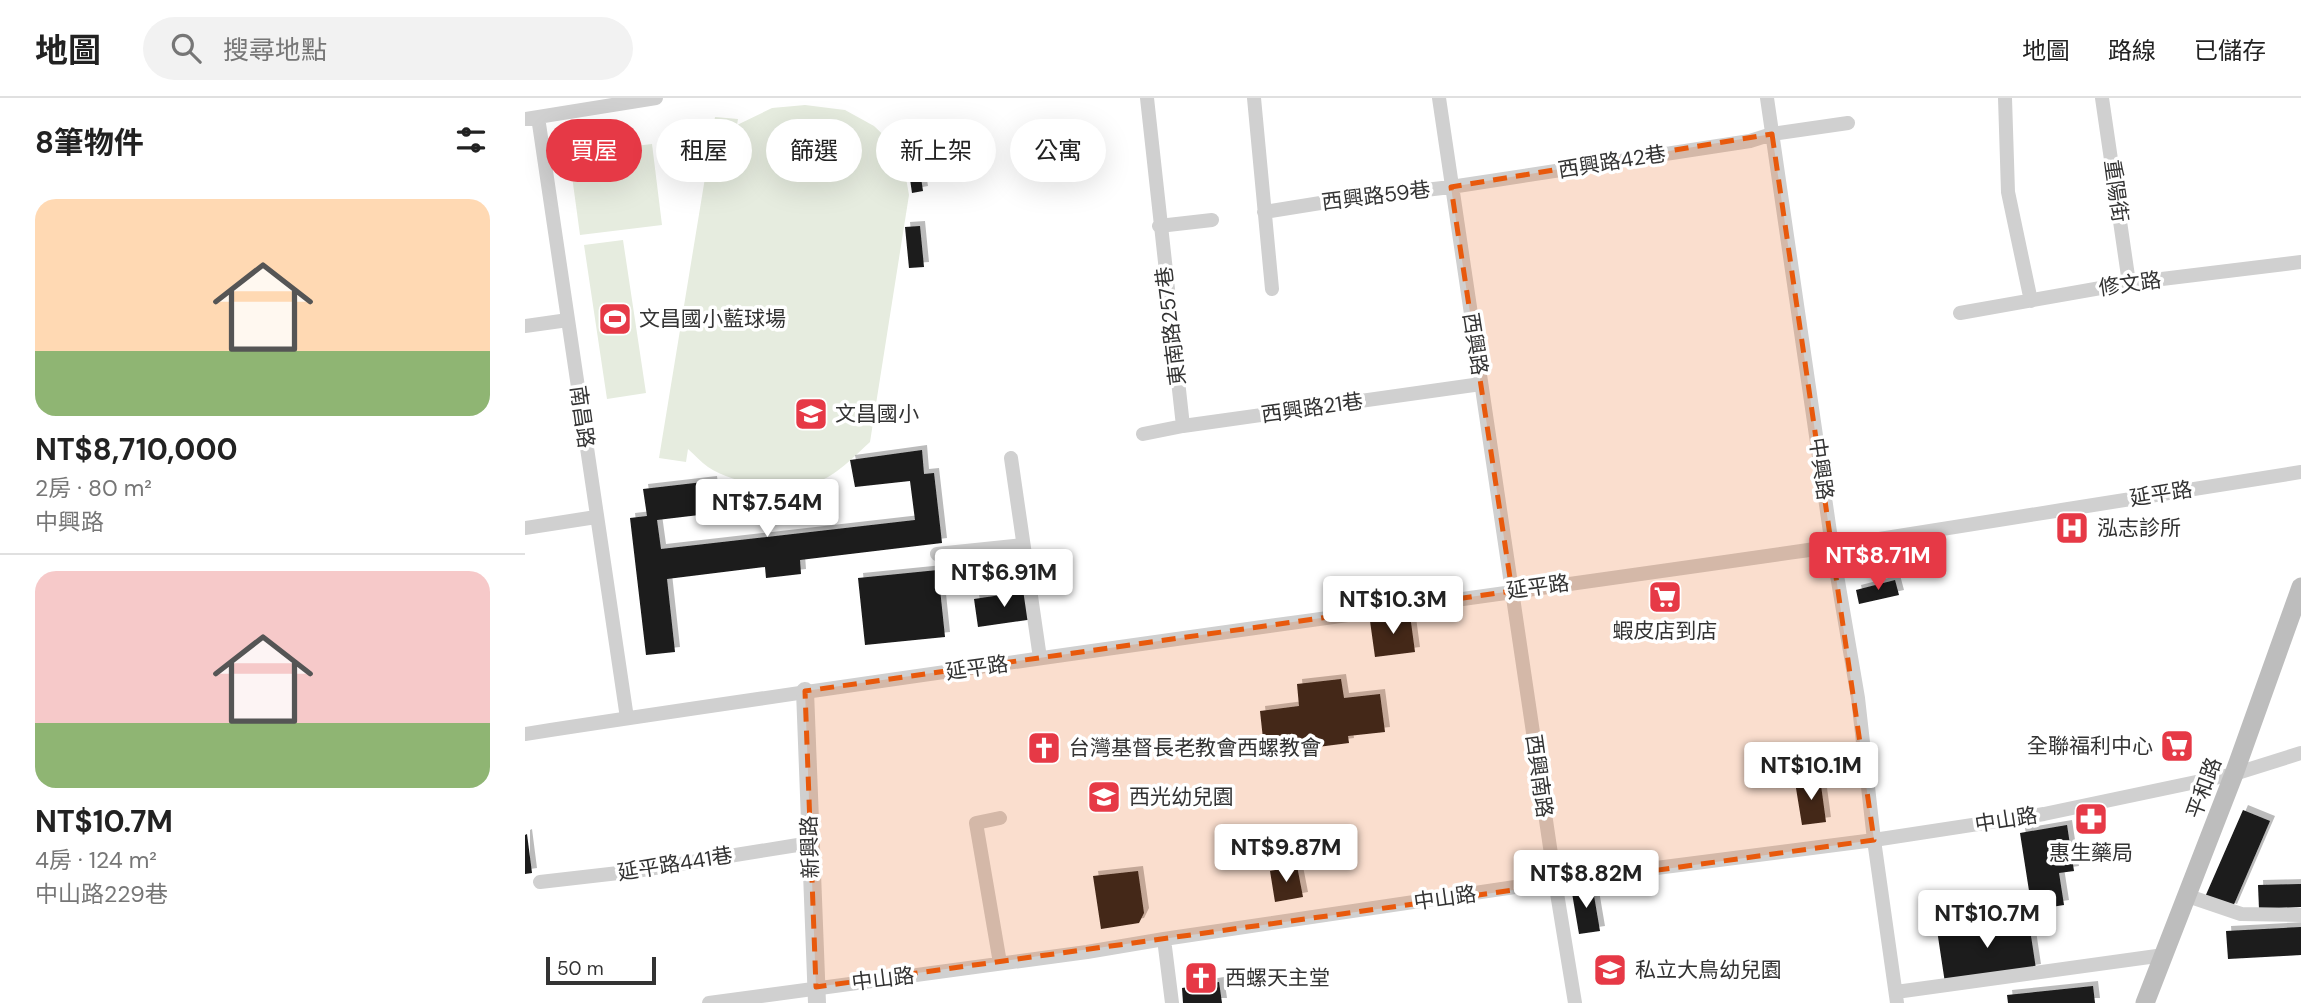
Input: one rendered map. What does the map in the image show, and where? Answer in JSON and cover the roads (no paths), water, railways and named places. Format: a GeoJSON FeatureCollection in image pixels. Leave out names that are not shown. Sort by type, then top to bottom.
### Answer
{"type":"FeatureCollection","features":[{"type":"Feature","properties":{"kind":"main road","name":"平和路"},"geometry":{"type":"LineString","coordinates":[[2145,1003],[2188,897],[2301,587]]}},
{"type":"Feature","properties":{"kind":"street"},"geometry":{"type":"LineString","coordinates":[[531,118],[656,98]]}},
{"type":"Feature","properties":{"kind":"street","name":"東南路257巷"},"geometry":{"type":"LineString","coordinates":[[1147,98],[1183,426]]}},
{"type":"Feature","properties":{"kind":"street"},"geometry":{"type":"LineString","coordinates":[[1254,98],[1272,289]]}},
{"type":"Feature","properties":{"kind":"street","name":"西興路"},"geometry":{"type":"LineString","coordinates":[[1439,98],[1512,591]]}},
{"type":"Feature","properties":{"kind":"street","name":"中興路"},"geometry":{"type":"LineString","coordinates":[[1767,98],[1832,546],[1858,698],[1874,840],[1897,998]]}},
{"type":"Feature","properties":{"kind":"street"},"geometry":{"type":"LineString","coordinates":[[2005,98],[2008,192],[2031,301]]}},
{"type":"Feature","properties":{"kind":"street","name":"重陽街"},"geometry":{"type":"LineString","coordinates":[[2102,98],[2129,283]]}},
{"type":"Feature","properties":{"kind":"street","name":"南昌路"},"geometry":{"type":"LineString","coordinates":[[531,118],[568,320],[627,718]]}},
{"type":"Feature","properties":{"kind":"street","name":"西興路42巷"},"geometry":{"type":"LineString","coordinates":[[1451,187],[1750,141],[1772,134],[1848,123]]}},
{"type":"Feature","properties":{"kind":"street","name":"西興路59巷"},"geometry":{"type":"LineString","coordinates":[[1264,212],[1451,187]]}},
{"type":"Feature","properties":{"kind":"street"},"geometry":{"type":"LineString","coordinates":[[1159,226],[1212,220]]}},
{"type":"Feature","properties":{"kind":"street","name":"修文路"},"geometry":{"type":"LineString","coordinates":[[1960,313],[2129,283],[2301,262]]}},
{"type":"Feature","properties":{"kind":"street"},"geometry":{"type":"LineString","coordinates":[[525,327],[568,320]]}},
{"type":"Feature","properties":{"kind":"street","name":"西興路21巷"},"geometry":{"type":"LineString","coordinates":[[1143,434],[1481,384]]}},
{"type":"Feature","properties":{"kind":"street"},"geometry":{"type":"LineString","coordinates":[[1011,458],[1040,658]]}},
{"type":"Feature","properties":{"kind":"street","name":"延平路"},"geometry":{"type":"LineString","coordinates":[[525,734],[805,691],[1232,633],[1832,546],[2301,472]]}},
{"type":"Feature","properties":{"kind":"street"},"geometry":{"type":"LineString","coordinates":[[525,528],[596,517]]}},
{"type":"Feature","properties":{"kind":"street"},"geometry":{"type":"LineString","coordinates":[[937,554],[1023,545]]}},
{"type":"Feature","properties":{"kind":"street","name":"西興南路"},"geometry":{"type":"LineString","coordinates":[[1512,591],[1575,1003]]}},
{"type":"Feature","properties":{"kind":"street","name":"新興路"},"geometry":{"type":"LineString","coordinates":[[805,691],[817,995]]}},
{"type":"Feature","properties":{"kind":"street","name":"中山路"},"geometry":{"type":"LineString","coordinates":[[709,1003],[817,995],[1000,963],[1555,881],[1874,840],[2044,814],[2234,774],[2301,753]]}},
{"type":"Feature","properties":{"kind":"street"},"geometry":{"type":"LineString","coordinates":[[1000,818],[976,823],[1000,963]]}},
{"type":"Feature","properties":{"kind":"street","name":"延平路441巷"},"geometry":{"type":"LineString","coordinates":[[540,882],[636,871],[810,843]]}},
{"type":"Feature","properties":{"kind":"street"},"geometry":{"type":"LineString","coordinates":[[2188,897],[2241,914],[2301,915]]}},
{"type":"Feature","properties":{"kind":"street"},"geometry":{"type":"LineString","coordinates":[[1164,939],[1172,1003]]}},
{"type":"Feature","properties":{"kind":"street"},"geometry":{"type":"LineString","coordinates":[[1897,998],[2164,956]]}},
{"type":"Feature","properties":{"kind":"place","name":"文昌國小藍球場"},"geometry":{"type":"Point","coordinates":[615,319]}},
{"type":"Feature","properties":{"kind":"place","name":"文昌國小"},"geometry":{"type":"Point","coordinates":[811,414]}},
{"type":"Feature","properties":{"kind":"place","name":"泓志診所"},"geometry":{"type":"Point","coordinates":[2072,528]}},
{"type":"Feature","properties":{"kind":"place","name":"蝦皮店到店"},"geometry":{"type":"Point","coordinates":[1665,597]}},
{"type":"Feature","properties":{"kind":"place","name":"全聯福利中心"},"geometry":{"type":"Point","coordinates":[2177,746]}},
{"type":"Feature","properties":{"kind":"place","name":"台灣基督長老教會西螺教會"},"geometry":{"type":"Point","coordinates":[1044,748]}},
{"type":"Feature","properties":{"kind":"place","name":"西光幼兒園"},"geometry":{"type":"Point","coordinates":[1104,797]}},
{"type":"Feature","properties":{"kind":"place","name":"惠生藥局"},"geometry":{"type":"Point","coordinates":[2091,819]}},
{"type":"Feature","properties":{"kind":"place","name":"私立大鳥幼兒園"},"geometry":{"type":"Point","coordinates":[1610,970]}},
{"type":"Feature","properties":{"kind":"place","name":"西螺天主堂"},"geometry":{"type":"Point","coordinates":[1201,978]}}]}
